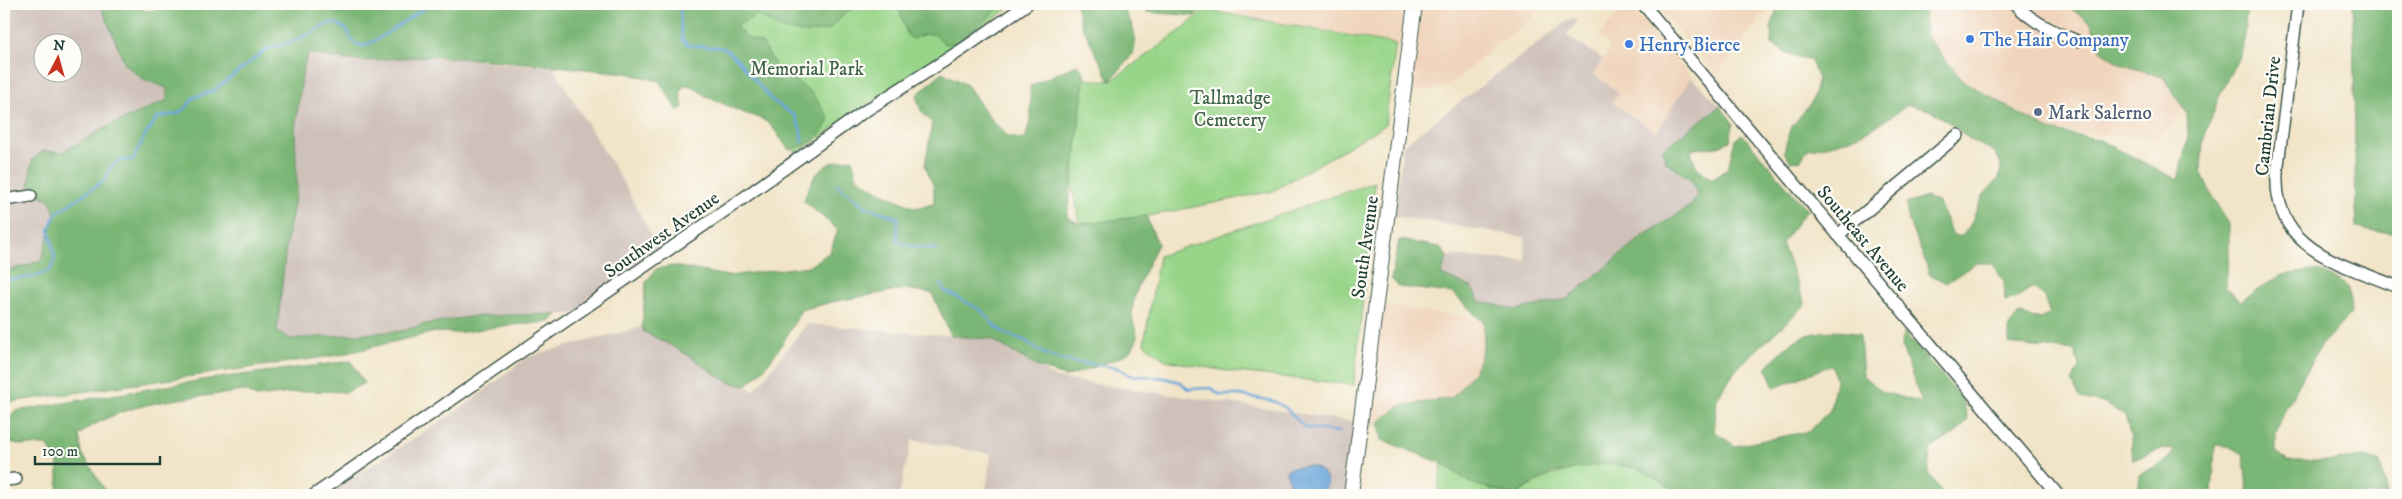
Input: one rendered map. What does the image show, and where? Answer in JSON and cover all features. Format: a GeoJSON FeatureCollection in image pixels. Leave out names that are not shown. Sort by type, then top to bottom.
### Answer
{"type":"FeatureCollection","features":[{"type":"Feature","properties":{"kind":"main road","name":"South Avenue"},"geometry":{"type":"LineString","coordinates":[[1351,495],[1415,4]]}},
{"type":"Feature","properties":{"kind":"street","name":"Southwest Avenue"},"geometry":{"type":"LineString","coordinates":[[314,495],[734,205],[862,113],[963,49],[1028,4]]}},
{"type":"Feature","properties":{"kind":"street","name":"Southeast Avenue"},"geometry":{"type":"LineString","coordinates":[[1643,4],[2058,495]]}},
{"type":"Feature","properties":{"kind":"street"},"geometry":{"type":"LineString","coordinates":[[2016,4],[2028,16],[2076,41]]}},
{"type":"Feature","properties":{"kind":"street","name":"Cambrian Drive"},"geometry":{"type":"LineString","coordinates":[[2298,4],[2278,165],[2276,189],[2280,208],[2288,225],[2301,241],[2317,253],[2397,287]]}},
{"type":"Feature","properties":{"kind":"street"},"geometry":{"type":"LineString","coordinates":[[1838,235],[1958,136]]}},
{"type":"Feature","properties":{"kind":"street"},"geometry":{"type":"LineString","coordinates":[[4,200],[31,196]]}},
{"type":"Feature","properties":{"kind":"street"},"geometry":{"type":"LineString","coordinates":[[4,480],[16,478]]}},
{"type":"Feature","properties":{"kind":"shaded area"},"geometry":{"type":"Polygon","coordinates":[[[4,4],[100,4],[108,24],[143,79],[167,88],[167,100],[105,128],[62,152],[43,151],[39,195],[50,200],[55,214],[41,261],[4,272],[4,4]]]}},
{"type":"Feature","properties":{"kind":"shaded area"},"geometry":{"type":"Polygon","coordinates":[[[1234,4],[1411,4],[1406,47],[1236,16],[1234,4]]]}},
{"type":"Feature","properties":{"kind":"shaded area"},"geometry":{"type":"Polygon","coordinates":[[[1420,4],[1549,4],[1446,87],[1408,93],[1420,4]]]}},
{"type":"Feature","properties":{"kind":"shaded area"},"geometry":{"type":"Polygon","coordinates":[[[1655,4],[1771,4],[1717,75],[1655,4]]]}},
{"type":"Feature","properties":{"kind":"shaded area"},"geometry":{"type":"Polygon","coordinates":[[[1912,4],[2179,4],[2187,105],[2159,139],[2049,130],[1963,81],[1926,36],[1912,4]]]}},
{"type":"Feature","properties":{"kind":"shaded area"},"geometry":{"type":"Polygon","coordinates":[[[1627,9],[1644,22],[1691,77],[1656,133],[1612,102],[1618,93],[1594,74],[1610,48],[1599,36],[1620,10],[1627,9]]]}},
{"type":"Feature","properties":{"kind":"shaded area"},"geometry":{"type":"Polygon","coordinates":[[[1571,18],[1578,21],[1566,35],[1603,59],[1594,74],[1619,93],[1612,102],[1656,133],[1691,77],[1720,106],[1663,149],[1665,161],[1692,181],[1697,195],[1692,205],[1646,234],[1567,299],[1516,310],[1479,301],[1471,287],[1441,275],[1447,257],[1526,261],[1525,237],[1394,216],[1403,145],[1571,18]]]}},
{"type":"Feature","properties":{"kind":"shaded area"},"geometry":{"type":"Polygon","coordinates":[[[309,53],[345,60],[366,61],[426,56],[553,67],[627,189],[661,255],[575,314],[476,316],[429,323],[402,331],[291,339],[277,332],[286,246],[297,188],[295,130],[303,68],[309,53]]]}},
{"type":"Feature","properties":{"kind":"shaded area"},"geometry":{"type":"Polygon","coordinates":[[[1377,304],[1481,320],[1484,323],[1483,347],[1477,369],[1452,398],[1399,406],[1379,422],[1363,421],[1377,304]]]}},
{"type":"Feature","properties":{"kind":"shaded area"},"geometry":{"type":"Polygon","coordinates":[[[807,324],[991,339],[1056,378],[1357,422],[1347,495],[985,495],[991,454],[912,440],[899,495],[325,495],[466,405],[527,357],[644,326],[754,391],[807,324]]]}},
{"type":"Feature","properties":{"kind":"green space"},"geometry":{"type":"Polygon","coordinates":[[[100,4],[127,4],[148,11],[186,4],[864,4],[845,13],[829,30],[807,33],[782,29],[757,15],[736,26],[746,37],[763,44],[776,67],[811,92],[829,118],[823,130],[814,140],[789,150],[771,125],[760,118],[741,112],[704,95],[692,86],[684,85],[680,93],[683,107],[678,111],[659,81],[626,73],[505,61],[426,56],[366,61],[345,60],[309,53],[303,68],[295,130],[297,188],[286,246],[277,332],[291,339],[402,331],[429,323],[476,316],[557,314],[550,322],[510,325],[456,333],[435,332],[339,355],[4,403],[4,272],[41,261],[55,214],[50,200],[39,195],[29,185],[32,160],[43,151],[62,152],[105,128],[167,100],[167,88],[143,79],[125,64],[100,4]]]}},
{"type":"Feature","properties":{"kind":"green space","name":"Memorial Park"},"geometry":{"type":"Polygon","coordinates":[[[754,4],[1015,4],[797,153],[698,51],[754,4]]]}},
{"type":"Feature","properties":{"kind":"green space"},"geometry":{"type":"Polygon","coordinates":[[[898,4],[1003,4],[963,38],[946,44],[934,35],[923,35],[913,39],[907,35],[898,4]]]}},
{"type":"Feature","properties":{"kind":"green space"},"geometry":{"type":"Polygon","coordinates":[[[1076,4],[1119,4],[1130,20],[1135,46],[1132,55],[1110,81],[1081,24],[1076,4]]]}},
{"type":"Feature","properties":{"kind":"green space"},"geometry":{"type":"Polygon","coordinates":[[[1141,4],[1203,4],[1204,6],[1195,16],[1147,12],[1141,4]]]}},
{"type":"Feature","properties":{"kind":"green space"},"geometry":{"type":"Polygon","coordinates":[[[1795,4],[1923,4],[1926,36],[1963,81],[2049,130],[2100,140],[2178,180],[2188,136],[2187,114],[2163,77],[2120,64],[2100,50],[2091,23],[2065,4],[2244,4],[2247,8],[2242,51],[2220,94],[2203,141],[2201,171],[2214,200],[2229,224],[2229,259],[2225,287],[2240,301],[2282,275],[2319,270],[2349,287],[2351,314],[2321,345],[2286,408],[2276,433],[2276,450],[2287,461],[2327,461],[2366,457],[2380,462],[2387,495],[2248,495],[2243,454],[2228,446],[2215,445],[2212,495],[2153,495],[2138,493],[2140,474],[2168,460],[2176,450],[2161,449],[2133,460],[2131,438],[2125,415],[2103,403],[2080,398],[2072,382],[2079,368],[2075,350],[2009,343],[2009,326],[2019,314],[2040,319],[2050,314],[2044,296],[2033,287],[2016,298],[2005,301],[2004,281],[1991,263],[1976,263],[1946,283],[1929,274],[1909,222],[1906,204],[1926,197],[1939,203],[1953,236],[1962,236],[1969,227],[1984,194],[1999,178],[2001,167],[1994,151],[1972,141],[1930,110],[1908,105],[1861,134],[1838,143],[1808,149],[1801,160],[1791,162],[1784,152],[1790,129],[1812,101],[1818,79],[1811,61],[1786,53],[1772,44],[1771,28],[1777,9],[1790,9],[1795,4]]]}},
{"type":"Feature","properties":{"kind":"green space"},"geometry":{"type":"Polygon","coordinates":[[[2353,4],[2398,4],[2398,234],[2356,228],[2353,4]]]}},
{"type":"Feature","properties":{"kind":"green space","name":"Tallmadge Cemetery"},"geometry":{"type":"Polygon","coordinates":[[[1205,10],[1396,44],[1385,125],[1273,191],[1149,216],[1080,224],[1072,186],[1084,79],[1111,81],[1205,10]]]}},
{"type":"Feature","properties":{"kind":"green space"},"geometry":{"type":"Polygon","coordinates":[[[1078,64],[1085,75],[1067,217],[1080,224],[1146,216],[1158,244],[1135,295],[1132,318],[1137,336],[1130,351],[1110,361],[1066,377],[1036,366],[991,339],[951,336],[932,293],[904,289],[836,301],[801,310],[784,341],[770,361],[745,386],[725,380],[684,353],[644,332],[642,325],[646,282],[656,269],[673,266],[728,276],[810,266],[830,252],[838,230],[804,201],[815,176],[820,170],[833,162],[852,159],[857,178],[880,192],[915,208],[934,204],[934,187],[925,166],[932,123],[921,111],[916,96],[942,72],[967,85],[990,118],[1009,137],[1025,140],[1031,116],[1030,86],[1078,64]]]}},
{"type":"Feature","properties":{"kind":"green space"},"geometry":{"type":"Polygon","coordinates":[[[1720,106],[1733,123],[1730,141],[1716,147],[1691,149],[1693,159],[1698,167],[1704,174],[1713,179],[1728,168],[1735,140],[1742,134],[1807,210],[1782,243],[1805,305],[1735,370],[1717,399],[1714,431],[1735,446],[1810,431],[1830,410],[1836,380],[1832,365],[1774,388],[1766,367],[1791,344],[1802,337],[1819,332],[1836,331],[1860,334],[1863,376],[1883,392],[1922,403],[1902,347],[1903,331],[1963,400],[1968,420],[1956,433],[1930,449],[1928,473],[1944,495],[1683,495],[1640,469],[1607,463],[1553,473],[1534,482],[1516,495],[1512,495],[1471,483],[1442,463],[1382,440],[1379,422],[1399,406],[1452,398],[1473,372],[1483,347],[1484,336],[1484,323],[1453,293],[1399,287],[1391,279],[1399,240],[1440,247],[1447,257],[1441,275],[1471,287],[1479,301],[1516,310],[1567,299],[1646,234],[1692,205],[1697,195],[1692,181],[1665,161],[1663,149],[1720,106]]]}},
{"type":"Feature","properties":{"kind":"green space"},"geometry":{"type":"Polygon","coordinates":[[[1375,182],[1354,385],[1227,371],[1165,360],[1144,344],[1159,256],[1375,182]]]}},
{"type":"Feature","properties":{"kind":"green space"},"geometry":{"type":"Polygon","coordinates":[[[351,361],[364,383],[347,392],[307,391],[256,397],[245,391],[202,396],[137,407],[97,423],[79,435],[82,453],[108,495],[58,495],[58,463],[47,445],[20,445],[4,440],[4,422],[15,411],[209,379],[351,361]]]}},
{"type":"Feature","properties":{"kind":"green space"},"geometry":{"type":"Polygon","coordinates":[[[1607,462],[1640,469],[1683,495],[1516,495],[1549,477],[1570,470],[1607,462]]]}},
{"type":"Feature","properties":{"kind":"green space"},"geometry":{"type":"Polygon","coordinates":[[[1442,463],[1471,483],[1512,495],[1437,495],[1442,463]]]}},
{"type":"Feature","properties":{"kind":"water"},"geometry":{"type":"Polygon","coordinates":[[[1313,467],[1326,476],[1327,485],[1324,490],[1320,495],[1287,495],[1290,486],[1286,471],[1290,468],[1313,467]]]}},
{"type":"Feature","properties":{"kind":"waterway"},"geometry":{"type":"LineString","coordinates":[[4,280],[34,277],[50,270],[55,259],[49,230],[55,214],[105,180],[111,167],[121,160],[133,160],[144,137],[158,117],[177,114],[187,107],[193,98],[213,91],[267,49],[297,40],[329,23],[338,24],[346,29],[354,43],[363,46],[377,40],[430,4]]}},
{"type":"Feature","properties":{"kind":"waterway"},"geometry":{"type":"LineString","coordinates":[[676,4],[680,9],[682,39],[688,45],[724,48],[737,59],[772,100],[795,116],[801,131],[802,142]]}},
{"type":"Feature","properties":{"kind":"waterway"},"geometry":{"type":"LineString","coordinates":[[836,184],[866,207],[898,218],[897,241],[912,246],[936,249]]}},
{"type":"Feature","properties":{"kind":"waterway"},"geometry":{"type":"LineString","coordinates":[[941,284],[945,291],[981,310],[1004,333],[1024,340],[1043,353],[1062,360],[1118,368],[1129,375],[1164,378],[1180,382],[1188,389],[1211,388],[1220,395],[1239,395],[1273,401],[1286,408],[1305,428],[1340,432]]}},
{"type":"Feature","properties":{"kind":"place","name":"The Hair Company"},"geometry":{"type":"Point","coordinates":[1970,39]}},
{"type":"Feature","properties":{"kind":"place","name":"Henry Bierce"},"geometry":{"type":"Point","coordinates":[1629,44]}},
{"type":"Feature","properties":{"kind":"place","name":"Mark Salerno"},"geometry":{"type":"Point","coordinates":[2038,112]}}]}
